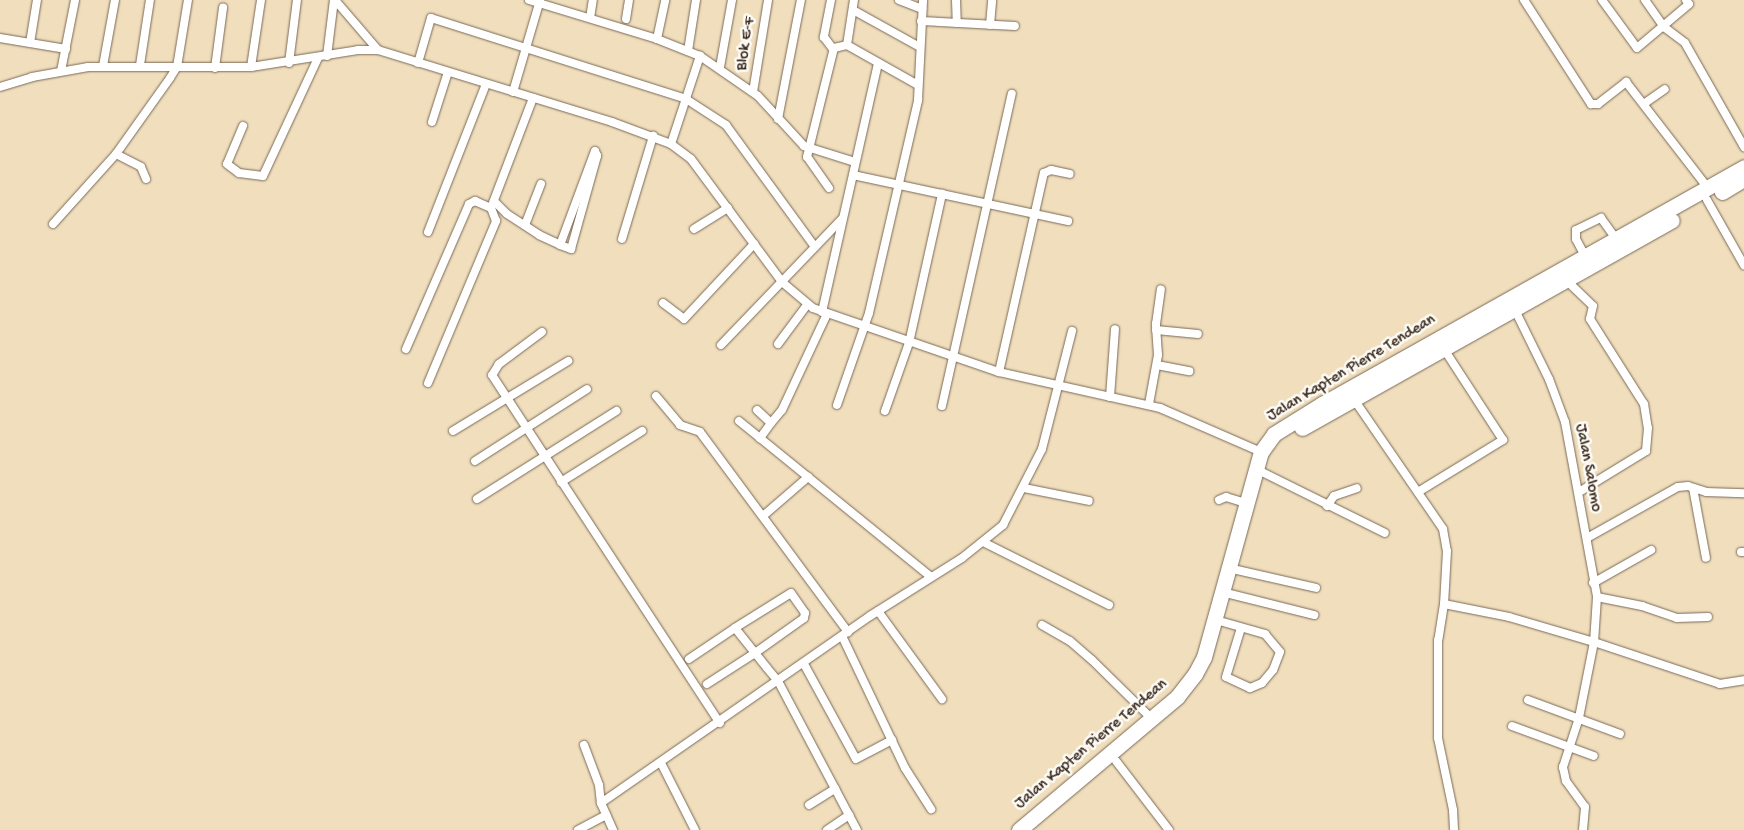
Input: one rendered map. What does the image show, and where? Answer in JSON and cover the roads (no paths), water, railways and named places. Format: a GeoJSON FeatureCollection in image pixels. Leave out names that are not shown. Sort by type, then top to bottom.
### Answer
{"type":"FeatureCollection","features":[{"type":"Feature","properties":{"kind":"highway","name":"Jalan Kapten Pierre Tendean"},"geometry":{"type":"LineString","coordinates":[[1019,830],[1078,786],[1116,761],[1200,684],[1213,658],[1224,622],[1237,570],[1236,552],[1246,503],[1261,452],[1274,434],[1538,290],[1566,280],[1707,194],[1744,167]]}},
{"type":"Feature","properties":{"kind":"highway","name":"Jalan Kapten Pierre Tendean"},"geometry":{"type":"LineString","coordinates":[[1031,830],[1185,688],[1204,657],[1262,472],[1269,456],[1286,437],[1353,398],[1399,367],[1444,349],[1514,308],[1586,256],[1616,239],[1707,194],[1744,179]]}},
{"type":"Feature","properties":{"kind":"street"},"geometry":{"type":"LineString","coordinates":[[30,43],[37,0]]}},
{"type":"Feature","properties":{"kind":"street"},"geometry":{"type":"LineString","coordinates":[[61,71],[75,0]]}},
{"type":"Feature","properties":{"kind":"street"},"geometry":{"type":"LineString","coordinates":[[103,66],[115,0]]}},
{"type":"Feature","properties":{"kind":"street"},"geometry":{"type":"LineString","coordinates":[[140,65],[150,0]]}},
{"type":"Feature","properties":{"kind":"street"},"geometry":{"type":"LineString","coordinates":[[53,224],[116,154],[177,67],[188,0]]}},
{"type":"Feature","properties":{"kind":"street"},"geometry":{"type":"LineString","coordinates":[[251,67],[261,0]]}},
{"type":"Feature","properties":{"kind":"street"},"geometry":{"type":"LineString","coordinates":[[289,63],[297,0]]}},
{"type":"Feature","properties":{"kind":"street"},"geometry":{"type":"LineString","coordinates":[[334,0],[378,50]]}},
{"type":"Feature","properties":{"kind":"street"},"geometry":{"type":"LineString","coordinates":[[328,56],[334,0]]}},
{"type":"Feature","properties":{"kind":"street"},"geometry":{"type":"LineString","coordinates":[[529,0],[658,40],[700,56],[720,67],[753,92],[809,149],[855,162]]}},
{"type":"Feature","properties":{"kind":"street"},"geometry":{"type":"LineString","coordinates":[[590,18],[593,0]]}},
{"type":"Feature","properties":{"kind":"street"},"geometry":{"type":"LineString","coordinates":[[626,19],[629,0]]}},
{"type":"Feature","properties":{"kind":"street"},"geometry":{"type":"LineString","coordinates":[[658,40],[665,0]]}},
{"type":"Feature","properties":{"kind":"street"},"geometry":{"type":"LineString","coordinates":[[688,51],[696,0]]}},
{"type":"Feature","properties":{"kind":"street"},"geometry":{"type":"LineString","coordinates":[[720,67],[732,0]]}},
{"type":"Feature","properties":{"kind":"street","name":"Blok E-F"},"geometry":{"type":"LineString","coordinates":[[753,92],[768,0]]}},
{"type":"Feature","properties":{"kind":"street"},"geometry":{"type":"LineString","coordinates":[[778,119],[801,0]]}},
{"type":"Feature","properties":{"kind":"street"},"geometry":{"type":"LineString","coordinates":[[831,0],[824,37],[833,49]]}},
{"type":"Feature","properties":{"kind":"street"},"geometry":{"type":"LineString","coordinates":[[847,45],[854,0]]}},
{"type":"Feature","properties":{"kind":"street"},"geometry":{"type":"LineString","coordinates":[[899,0],[922,9]]}},
{"type":"Feature","properties":{"kind":"street"},"geometry":{"type":"LineString","coordinates":[[837,405],[866,328],[898,185],[918,85],[918,46],[923,0]]}},
{"type":"Feature","properties":{"kind":"street"},"geometry":{"type":"LineString","coordinates":[[956,0],[957,23]]}},
{"type":"Feature","properties":{"kind":"street"},"geometry":{"type":"LineString","coordinates":[[990,25],[992,0]]}},
{"type":"Feature","properties":{"kind":"street"},"geometry":{"type":"LineString","coordinates":[[1524,0],[1591,104],[1598,104],[1625,81],[1645,103],[1707,194],[1744,266]]}},
{"type":"Feature","properties":{"kind":"street"},"geometry":{"type":"LineString","coordinates":[[1602,0],[1635,47],[1639,47],[1689,4],[1686,0]]}},
{"type":"Feature","properties":{"kind":"street"},"geometry":{"type":"LineString","coordinates":[[1645,0],[1664,27],[1685,43],[1744,147]]}},
{"type":"Feature","properties":{"kind":"street"},"geometry":{"type":"LineString","coordinates":[[512,92],[540,2]]}},
{"type":"Feature","properties":{"kind":"street"},"geometry":{"type":"LineString","coordinates":[[214,68],[223,8]]}},
{"type":"Feature","properties":{"kind":"street"},"geometry":{"type":"LineString","coordinates":[[852,10],[918,46]]}},
{"type":"Feature","properties":{"kind":"street"},"geometry":{"type":"LineString","coordinates":[[418,63],[431,18],[686,99],[726,125],[815,247]]}},
{"type":"Feature","properties":{"kind":"street"},"geometry":{"type":"LineString","coordinates":[[921,20],[1015,26]]}},
{"type":"Feature","properties":{"kind":"street"},"geometry":{"type":"LineString","coordinates":[[0,38],[66,49]]}},
{"type":"Feature","properties":{"kind":"street"},"geometry":{"type":"LineString","coordinates":[[829,188],[808,160],[833,49],[838,45],[847,45],[918,85]]}},
{"type":"Feature","properties":{"kind":"street"},"geometry":{"type":"LineString","coordinates":[[0,87],[61,71],[103,66],[251,67],[378,50],[653,136],[671,144],[691,159],[782,282],[807,305],[824,313],[999,372],[1058,388],[1148,404],[1261,452]]}},
{"type":"Feature","properties":{"kind":"street"},"geometry":{"type":"LineString","coordinates":[[671,144],[700,56]]}},
{"type":"Feature","properties":{"kind":"street"},"geometry":{"type":"LineString","coordinates":[[243,126],[227,164],[239,173],[263,176],[318,58]]}},
{"type":"Feature","properties":{"kind":"street"},"geometry":{"type":"LineString","coordinates":[[760,438],[793,392],[824,313],[842,220],[878,62]]}},
{"type":"Feature","properties":{"kind":"street"},"geometry":{"type":"LineString","coordinates":[[432,122],[448,72]]}},
{"type":"Feature","properties":{"kind":"street"},"geometry":{"type":"LineString","coordinates":[[428,232],[486,84]]}},
{"type":"Feature","properties":{"kind":"street"},"geometry":{"type":"LineString","coordinates":[[1645,103],[1665,89]]}},
{"type":"Feature","properties":{"kind":"street"},"geometry":{"type":"LineString","coordinates":[[942,406],[1012,94]]}},
{"type":"Feature","properties":{"kind":"street"},"geometry":{"type":"LineString","coordinates":[[428,383],[496,222],[493,205],[533,98]]}},
{"type":"Feature","properties":{"kind":"street"},"geometry":{"type":"LineString","coordinates":[[622,239],[653,136]]}},
{"type":"Feature","properties":{"kind":"street"},"geometry":{"type":"LineString","coordinates":[[406,349],[468,204],[475,201],[493,205],[560,245],[571,249],[597,156],[596,151],[560,245]]}},
{"type":"Feature","properties":{"kind":"street"},"geometry":{"type":"LineString","coordinates":[[116,154],[141,167],[146,179]]}},
{"type":"Feature","properties":{"kind":"street"},"geometry":{"type":"LineString","coordinates":[[999,372],[1044,173],[1051,170],[1070,174]]}},
{"type":"Feature","properties":{"kind":"street"},"geometry":{"type":"LineString","coordinates":[[853,175],[1068,221]]}},
{"type":"Feature","properties":{"kind":"street"},"geometry":{"type":"LineString","coordinates":[[525,225],[541,184]]}},
{"type":"Feature","properties":{"kind":"street"},"geometry":{"type":"LineString","coordinates":[[886,411],[909,343],[942,194]]}},
{"type":"Feature","properties":{"kind":"street"},"geometry":{"type":"LineString","coordinates":[[694,228],[728,208]]}},
{"type":"Feature","properties":{"kind":"street"},"geometry":{"type":"LineString","coordinates":[[1586,256],[1575,237],[1576,230],[1601,218],[1616,239]]}},
{"type":"Feature","properties":{"kind":"street"},"geometry":{"type":"LineString","coordinates":[[721,345],[842,220]]}},
{"type":"Feature","properties":{"kind":"street"},"geometry":{"type":"LineString","coordinates":[[663,304],[684,319],[754,244]]}},
{"type":"Feature","properties":{"kind":"street"},"geometry":{"type":"LineString","coordinates":[[1566,280],[1593,306],[1590,319],[1644,404],[1648,428],[1646,451],[1579,492]]}},
{"type":"Feature","properties":{"kind":"street"},"geometry":{"type":"LineString","coordinates":[[1148,404],[1156,365],[1156,330],[1161,289]]}},
{"type":"Feature","properties":{"kind":"street"},"geometry":{"type":"LineString","coordinates":[[778,344],[807,305]]}},
{"type":"Feature","properties":{"kind":"street","name":"Jalan Salomo"},"geometry":{"type":"LineString","coordinates":[[1514,308],[1560,408],[1579,492],[1593,583],[1597,597],[1594,642],[1579,718],[1563,767],[1566,781],[1585,807],[1583,830]]}},
{"type":"Feature","properties":{"kind":"street"},"geometry":{"type":"LineString","coordinates":[[1110,397],[1116,330]]}},
{"type":"Feature","properties":{"kind":"street"},"geometry":{"type":"LineString","coordinates":[[1156,330],[1198,334]]}},
{"type":"Feature","properties":{"kind":"street"},"geometry":{"type":"LineString","coordinates":[[601,803],[720,723],[878,611],[983,542],[1007,522],[1042,449],[1072,331]]}},
{"type":"Feature","properties":{"kind":"street"},"geometry":{"type":"LineString","coordinates":[[542,332],[493,370],[492,375],[720,723]]}},
{"type":"Feature","properties":{"kind":"street"},"geometry":{"type":"LineString","coordinates":[[1418,492],[1503,440],[1444,349]]}},
{"type":"Feature","properties":{"kind":"street"},"geometry":{"type":"LineString","coordinates":[[453,432],[507,400],[568,360]]}},
{"type":"Feature","properties":{"kind":"street"},"geometry":{"type":"LineString","coordinates":[[1156,365],[1189,371]]}},
{"type":"Feature","properties":{"kind":"street"},"geometry":{"type":"LineString","coordinates":[[475,461],[587,389]]}},
{"type":"Feature","properties":{"kind":"street"},"geometry":{"type":"LineString","coordinates":[[656,396],[680,425],[700,432],[763,516],[845,634],[905,768],[931,809]]}},
{"type":"Feature","properties":{"kind":"street"},"geometry":{"type":"LineString","coordinates":[[1353,398],[1443,529],[1447,551],[1444,604],[1438,640],[1438,738],[1453,810],[1454,830]]}},
{"type":"Feature","properties":{"kind":"street"},"geometry":{"type":"LineString","coordinates":[[756,410],[770,423]]}},
{"type":"Feature","properties":{"kind":"street"},"geometry":{"type":"LineString","coordinates":[[477,499],[616,411]]}},
{"type":"Feature","properties":{"kind":"street"},"geometry":{"type":"LineString","coordinates":[[739,421],[930,576]]}},
{"type":"Feature","properties":{"kind":"street"},"geometry":{"type":"LineString","coordinates":[[561,482],[642,431]]}},
{"type":"Feature","properties":{"kind":"street"},"geometry":{"type":"LineString","coordinates":[[1262,472],[1326,506],[1385,533]]}},
{"type":"Feature","properties":{"kind":"street"},"geometry":{"type":"LineString","coordinates":[[763,516],[808,477]]}},
{"type":"Feature","properties":{"kind":"street"},"geometry":{"type":"LineString","coordinates":[[1587,538],[1665,492],[1683,486],[1706,492],[1744,494]]}},
{"type":"Feature","properties":{"kind":"street"},"geometry":{"type":"LineString","coordinates":[[1024,488],[1089,500]]}},
{"type":"Feature","properties":{"kind":"street"},"geometry":{"type":"LineString","coordinates":[[1326,506],[1334,496],[1357,488]]}},
{"type":"Feature","properties":{"kind":"street"},"geometry":{"type":"LineString","coordinates":[[1693,488],[1706,558]]}},
{"type":"Feature","properties":{"kind":"street"},"geometry":{"type":"LineString","coordinates":[[1219,500],[1226,497],[1246,503]]}},
{"type":"Feature","properties":{"kind":"street"},"geometry":{"type":"LineString","coordinates":[[983,542],[1109,605]]}},
{"type":"Feature","properties":{"kind":"street"},"geometry":{"type":"LineString","coordinates":[[1593,583],[1651,550]]}},
{"type":"Feature","properties":{"kind":"street"},"geometry":{"type":"LineString","coordinates":[[1237,570],[1316,588]]}},
{"type":"Feature","properties":{"kind":"street"},"geometry":{"type":"LineString","coordinates":[[688,659],[789,592],[793,594],[805,613],[804,618],[707,684]]}},
{"type":"Feature","properties":{"kind":"street"},"geometry":{"type":"LineString","coordinates":[[1230,594],[1314,615]]}},
{"type":"Feature","properties":{"kind":"street"},"geometry":{"type":"LineString","coordinates":[[1597,597],[1636,604],[1677,618],[1708,617]]}},
{"type":"Feature","properties":{"kind":"street"},"geometry":{"type":"LineString","coordinates":[[1444,604],[1509,617],[1594,642],[1720,684],[1744,680]]}},
{"type":"Feature","properties":{"kind":"street"},"geometry":{"type":"LineString","coordinates":[[878,611],[942,700]]}},
{"type":"Feature","properties":{"kind":"street"},"geometry":{"type":"LineString","coordinates":[[1224,622],[1267,635],[1280,652],[1262,683],[1250,688],[1226,677],[1241,628]]}},
{"type":"Feature","properties":{"kind":"street"},"geometry":{"type":"LineString","coordinates":[[1042,625],[1070,641],[1152,719]]}},
{"type":"Feature","properties":{"kind":"street"},"geometry":{"type":"LineString","coordinates":[[734,628],[778,681],[857,830]]}},
{"type":"Feature","properties":{"kind":"street"},"geometry":{"type":"LineString","coordinates":[[804,664],[856,759],[892,740]]}},
{"type":"Feature","properties":{"kind":"street"},"geometry":{"type":"LineString","coordinates":[[1528,700],[1620,734]]}},
{"type":"Feature","properties":{"kind":"street"},"geometry":{"type":"LineString","coordinates":[[1512,726],[1594,756]]}},
{"type":"Feature","properties":{"kind":"street"},"geometry":{"type":"LineString","coordinates":[[584,745],[599,785],[601,803],[613,830]]}},
{"type":"Feature","properties":{"kind":"street"},"geometry":{"type":"LineString","coordinates":[[1116,761],[1169,830]]}},
{"type":"Feature","properties":{"kind":"street"},"geometry":{"type":"LineString","coordinates":[[661,763],[695,830]]}},
{"type":"Feature","properties":{"kind":"street"},"geometry":{"type":"LineString","coordinates":[[809,805],[835,789]]}},
{"type":"Feature","properties":{"kind":"street"},"geometry":{"type":"LineString","coordinates":[[578,830],[606,815]]}},
{"type":"Feature","properties":{"kind":"street"},"geometry":{"type":"LineString","coordinates":[[827,830],[849,815]]}}]}
